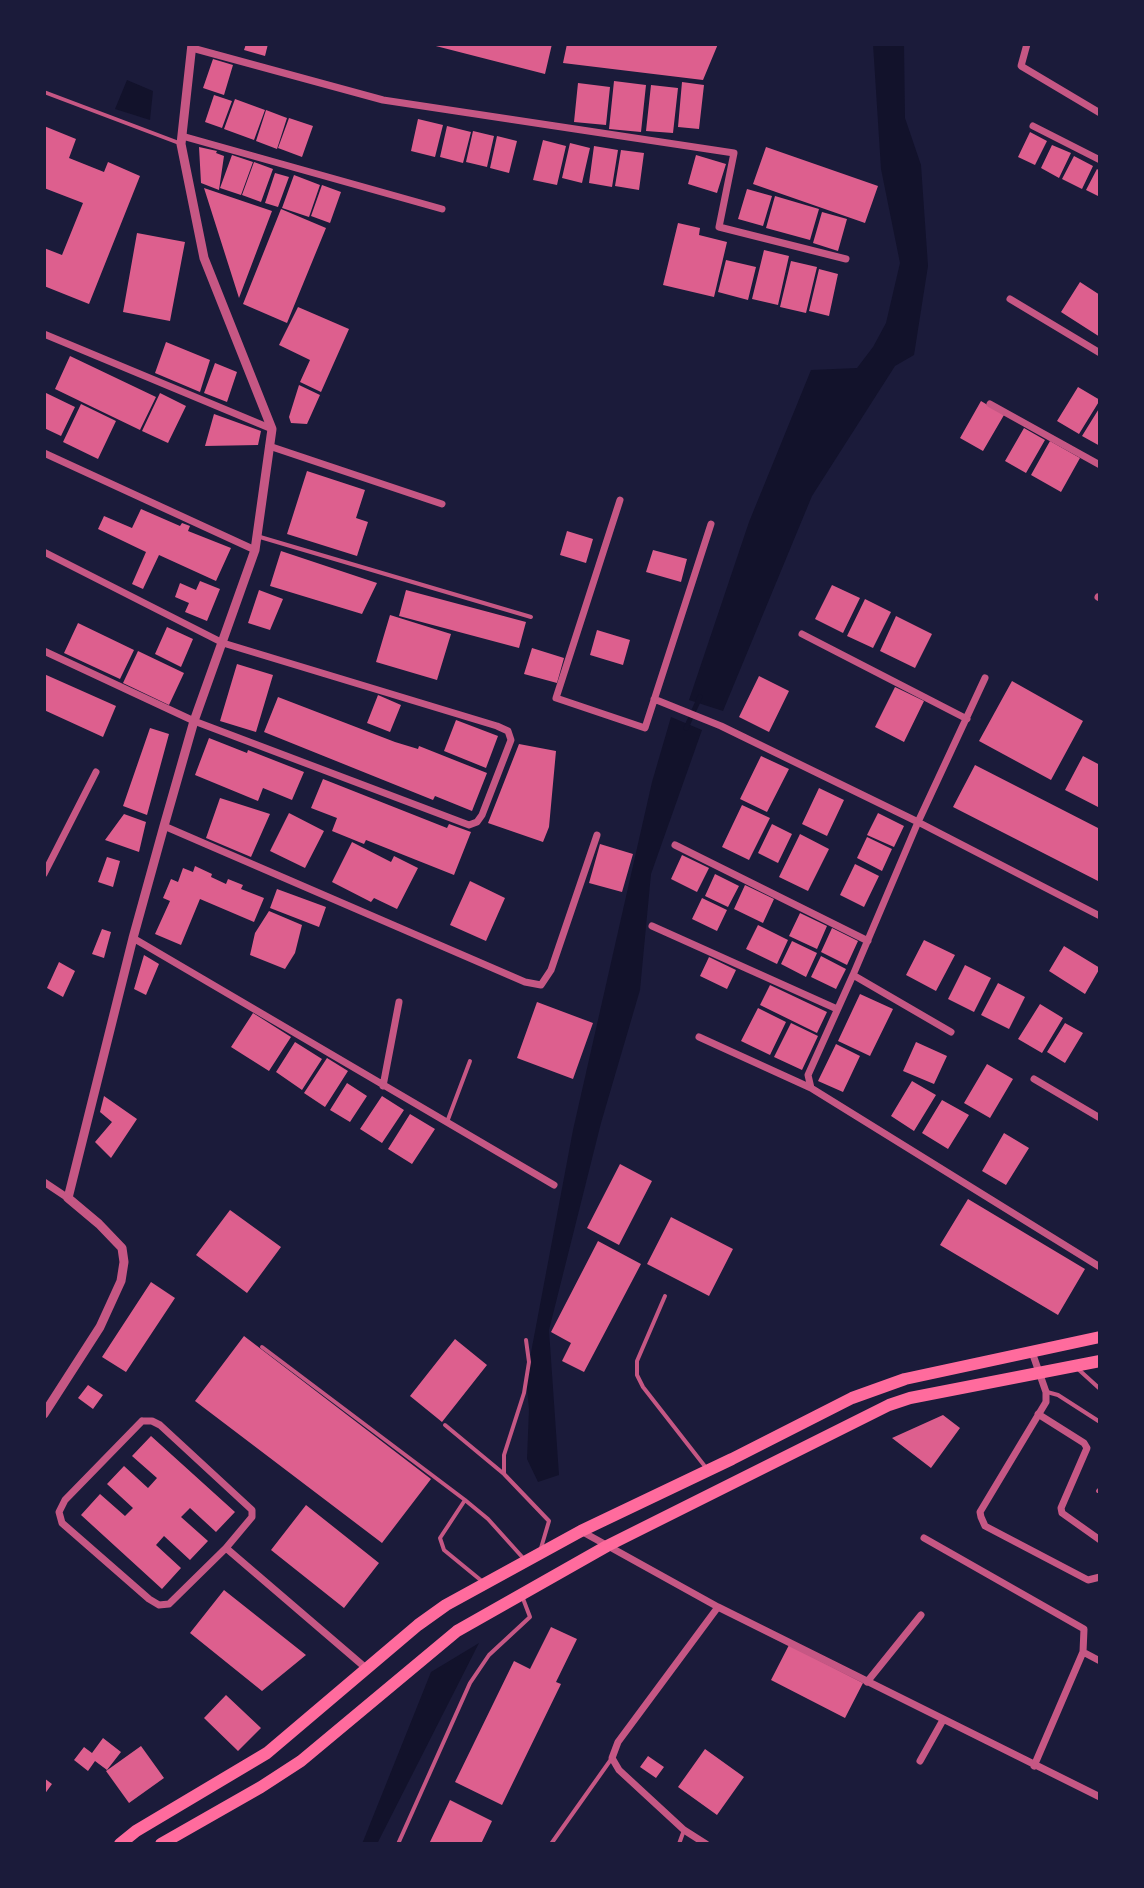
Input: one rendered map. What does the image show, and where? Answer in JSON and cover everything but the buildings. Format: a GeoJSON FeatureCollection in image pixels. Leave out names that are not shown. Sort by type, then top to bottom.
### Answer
{"type":"FeatureCollection","features":[{"type":"Feature","properties":{"kind":"main road"},"geometry":{"type":"LineString","coordinates":[[120,1844],[136,1831],[267,1753],[418,1625],[446,1605],[581,1531],[852,1398],[905,1379],[1100,1337]]}},
{"type":"Feature","properties":{"kind":"main road"},"geometry":{"type":"LineString","coordinates":[[161,1844],[301,1761],[457,1631],[607,1546],[889,1405],[910,1398],[1100,1361]]}},
{"type":"Feature","properties":{"kind":"street"},"geometry":{"type":"LineString","coordinates":[[1027,44],[1021,66],[1100,113]]}},
{"type":"Feature","properties":{"kind":"street"},"geometry":{"type":"LineString","coordinates":[[68,1198],[133,938],[194,721],[255,550],[272,429],[204,258],[182,140],[192,46],[383,100],[734,153],[719,227],[846,259]]}},
{"type":"Feature","properties":{"kind":"street"},"geometry":{"type":"LineString","coordinates":[[1033,126],[1100,160]]}},
{"type":"Feature","properties":{"kind":"street"},"geometry":{"type":"LineString","coordinates":[[182,140],[442,209]]}},
{"type":"Feature","properties":{"kind":"street"},"geometry":{"type":"LineString","coordinates":[[1010,299],[1100,353]]}},
{"type":"Feature","properties":{"kind":"street"},"geometry":{"type":"LineString","coordinates":[[44,334],[272,429]]}},
{"type":"Feature","properties":{"kind":"street"},"geometry":{"type":"LineString","coordinates":[[990,404],[1100,465]]}},
{"type":"Feature","properties":{"kind":"street"},"geometry":{"type":"LineString","coordinates":[[269,446],[442,504]]}},
{"type":"Feature","properties":{"kind":"street"},"geometry":{"type":"LineString","coordinates":[[44,453],[255,550]]}},
{"type":"Feature","properties":{"kind":"street"},"geometry":{"type":"LineString","coordinates":[[620,500],[556,698],[645,728],[711,524]]}},
{"type":"Feature","properties":{"kind":"street"},"geometry":{"type":"LineString","coordinates":[[44,552],[223,643],[497,726],[508,731],[511,740],[482,815],[477,822],[469,825],[194,721],[44,651]]}},
{"type":"Feature","properties":{"kind":"street"},"geometry":{"type":"LineString","coordinates":[[802,634],[967,719]]}},
{"type":"Feature","properties":{"kind":"street"},"geometry":{"type":"LineString","coordinates":[[811,1088],[808,1075],[918,822],[985,678]]}},
{"type":"Feature","properties":{"kind":"street"},"geometry":{"type":"LineString","coordinates":[[654,699],[721,726],[918,822],[1100,916]]}},
{"type":"Feature","properties":{"kind":"street"},"geometry":{"type":"LineString","coordinates":[[44,874],[96,772]]}},
{"type":"Feature","properties":{"kind":"street"},"geometry":{"type":"LineString","coordinates":[[164,826],[525,982],[541,985],[551,970],[597,835]]}},
{"type":"Feature","properties":{"kind":"street"},"geometry":{"type":"LineString","coordinates":[[675,845],[868,941]]}},
{"type":"Feature","properties":{"kind":"street"},"geometry":{"type":"LineString","coordinates":[[652,926],[837,1009]]}},
{"type":"Feature","properties":{"kind":"street"},"geometry":{"type":"LineString","coordinates":[[133,938],[554,1185]]}},
{"type":"Feature","properties":{"kind":"street"},"geometry":{"type":"LineString","coordinates":[[853,975],[951,1032]]}},
{"type":"Feature","properties":{"kind":"street"},"geometry":{"type":"LineString","coordinates":[[383,1086],[399,1002]]}},
{"type":"Feature","properties":{"kind":"street"},"geometry":{"type":"LineString","coordinates":[[699,1037],[811,1088],[1100,1267]]}},
{"type":"Feature","properties":{"kind":"street"},"geometry":{"type":"LineString","coordinates":[[1034,1079],[1100,1118]]}},
{"type":"Feature","properties":{"kind":"street"},"geometry":{"type":"LineString","coordinates":[[44,1182],[68,1198],[114,1238],[122,1248],[124,1262],[121,1281],[100,1327],[44,1414]]}},
{"type":"Feature","properties":{"kind":"street"},"geometry":{"type":"LineString","coordinates":[[1032,1352],[1046,1392],[1046,1402],[980,1512],[982,1521],[985,1526],[1088,1580],[1100,1577]]}},
{"type":"Feature","properties":{"kind":"street"},"geometry":{"type":"LineString","coordinates":[[1038,1414],[1087,1448],[1061,1508],[1062,1513],[1100,1540]]}},
{"type":"Feature","properties":{"kind":"street"},"geometry":{"type":"LineString","coordinates":[[142,1421],[152,1421],[252,1510],[252,1517],[226,1548],[169,1604],[159,1605],[62,1523],[59,1512],[65,1500],[142,1421]]}},
{"type":"Feature","properties":{"kind":"street"},"geometry":{"type":"LineString","coordinates":[[581,1531],[718,1607],[1100,1797]]}},
{"type":"Feature","properties":{"kind":"street"},"geometry":{"type":"LineString","coordinates":[[924,1538],[1084,1629],[1083,1652],[1034,1766]]}},
{"type":"Feature","properties":{"kind":"street"},"geometry":{"type":"LineString","coordinates":[[226,1548],[368,1669]]}},
{"type":"Feature","properties":{"kind":"street"},"geometry":{"type":"LineString","coordinates":[[706,1844],[684,1830],[619,1770],[612,1758],[618,1742],[718,1607]]}},
{"type":"Feature","properties":{"kind":"street"},"geometry":{"type":"LineString","coordinates":[[867,1682],[921,1615]]}},
{"type":"Feature","properties":{"kind":"street"},"geometry":{"type":"LineString","coordinates":[[1083,1652],[1100,1661]]}},
{"type":"Feature","properties":{"kind":"street"},"geometry":{"type":"LineString","coordinates":[[920,1761],[943,1720]]}},
{"type":"Feature","properties":{"kind":"lane"},"geometry":{"type":"LineString","coordinates":[[44,92],[182,140]]}},
{"type":"Feature","properties":{"kind":"lane"},"geometry":{"type":"LineString","coordinates":[[257,537],[531,617]]}},
{"type":"Feature","properties":{"kind":"lane"},"geometry":{"type":"LineString","coordinates":[[446,1123],[470,1061]]}},
{"type":"Feature","properties":{"kind":"lane"},"geometry":{"type":"LineString","coordinates":[[665,1296],[637,1361],[637,1375],[708,1471]]}},
{"type":"Feature","properties":{"kind":"lane"},"geometry":{"type":"LineString","coordinates":[[504,1474],[504,1455],[524,1393],[529,1362],[526,1340]]}},
{"type":"Feature","properties":{"kind":"lane"},"geometry":{"type":"LineString","coordinates":[[262,1347],[465,1500],[488,1519],[526,1561]]}},
{"type":"Feature","properties":{"kind":"lane"},"geometry":{"type":"LineString","coordinates":[[1075,1366],[1100,1389]]}},
{"type":"Feature","properties":{"kind":"lane"},"geometry":{"type":"LineString","coordinates":[[1046,1392],[1058,1395],[1100,1422]]}},
{"type":"Feature","properties":{"kind":"lane"},"geometry":{"type":"LineString","coordinates":[[445,1425],[504,1474],[549,1521],[539,1554]]}},
{"type":"Feature","properties":{"kind":"lane"},"geometry":{"type":"LineString","coordinates":[[465,1500],[440,1538],[444,1550],[489,1582]]}},
{"type":"Feature","properties":{"kind":"lane"},"geometry":{"type":"LineString","coordinates":[[398,1844],[470,1683],[489,1655],[530,1617],[522,1593]]}},
{"type":"Feature","properties":{"kind":"lane"},"geometry":{"type":"LineString","coordinates":[[551,1844],[612,1758]]}},
{"type":"Feature","properties":{"kind":"lane"},"geometry":{"type":"LineString","coordinates":[[679,1844],[684,1830]]}},
{"type":"Feature","properties":{"kind":"shaded area"},"geometry":{"type":"Polygon","coordinates":[[[873,44],[904,44],[905,118],[921,165],[928,266],[914,355],[895,366],[812,496],[723,711],[689,700],[749,522],[811,370],[857,368],[886,323],[900,263],[881,169],[873,44]]]}},
{"type":"Feature","properties":{"kind":"shaded area"},"geometry":{"type":"Polygon","coordinates":[[[127,80],[153,91],[150,120],[115,109],[127,80]]]}},
{"type":"Feature","properties":{"kind":"shaded area"},"geometry":{"type":"Polygon","coordinates":[[[671,717],[702,730],[651,874],[640,990],[601,1123],[549,1330],[559,1475],[538,1482],[527,1459],[529,1409],[526,1379],[573,1130],[652,782],[671,717]]]}},
{"type":"Feature","properties":{"kind":"shaded area"},"geometry":{"type":"Polygon","coordinates":[[[479,1643],[377,1844],[362,1844],[431,1672],[479,1643]]]}},
{"type":"Feature","properties":{"kind":"waterway"},"geometry":{"type":"LineString","coordinates":[[686,728],[700,697]]}}]}
